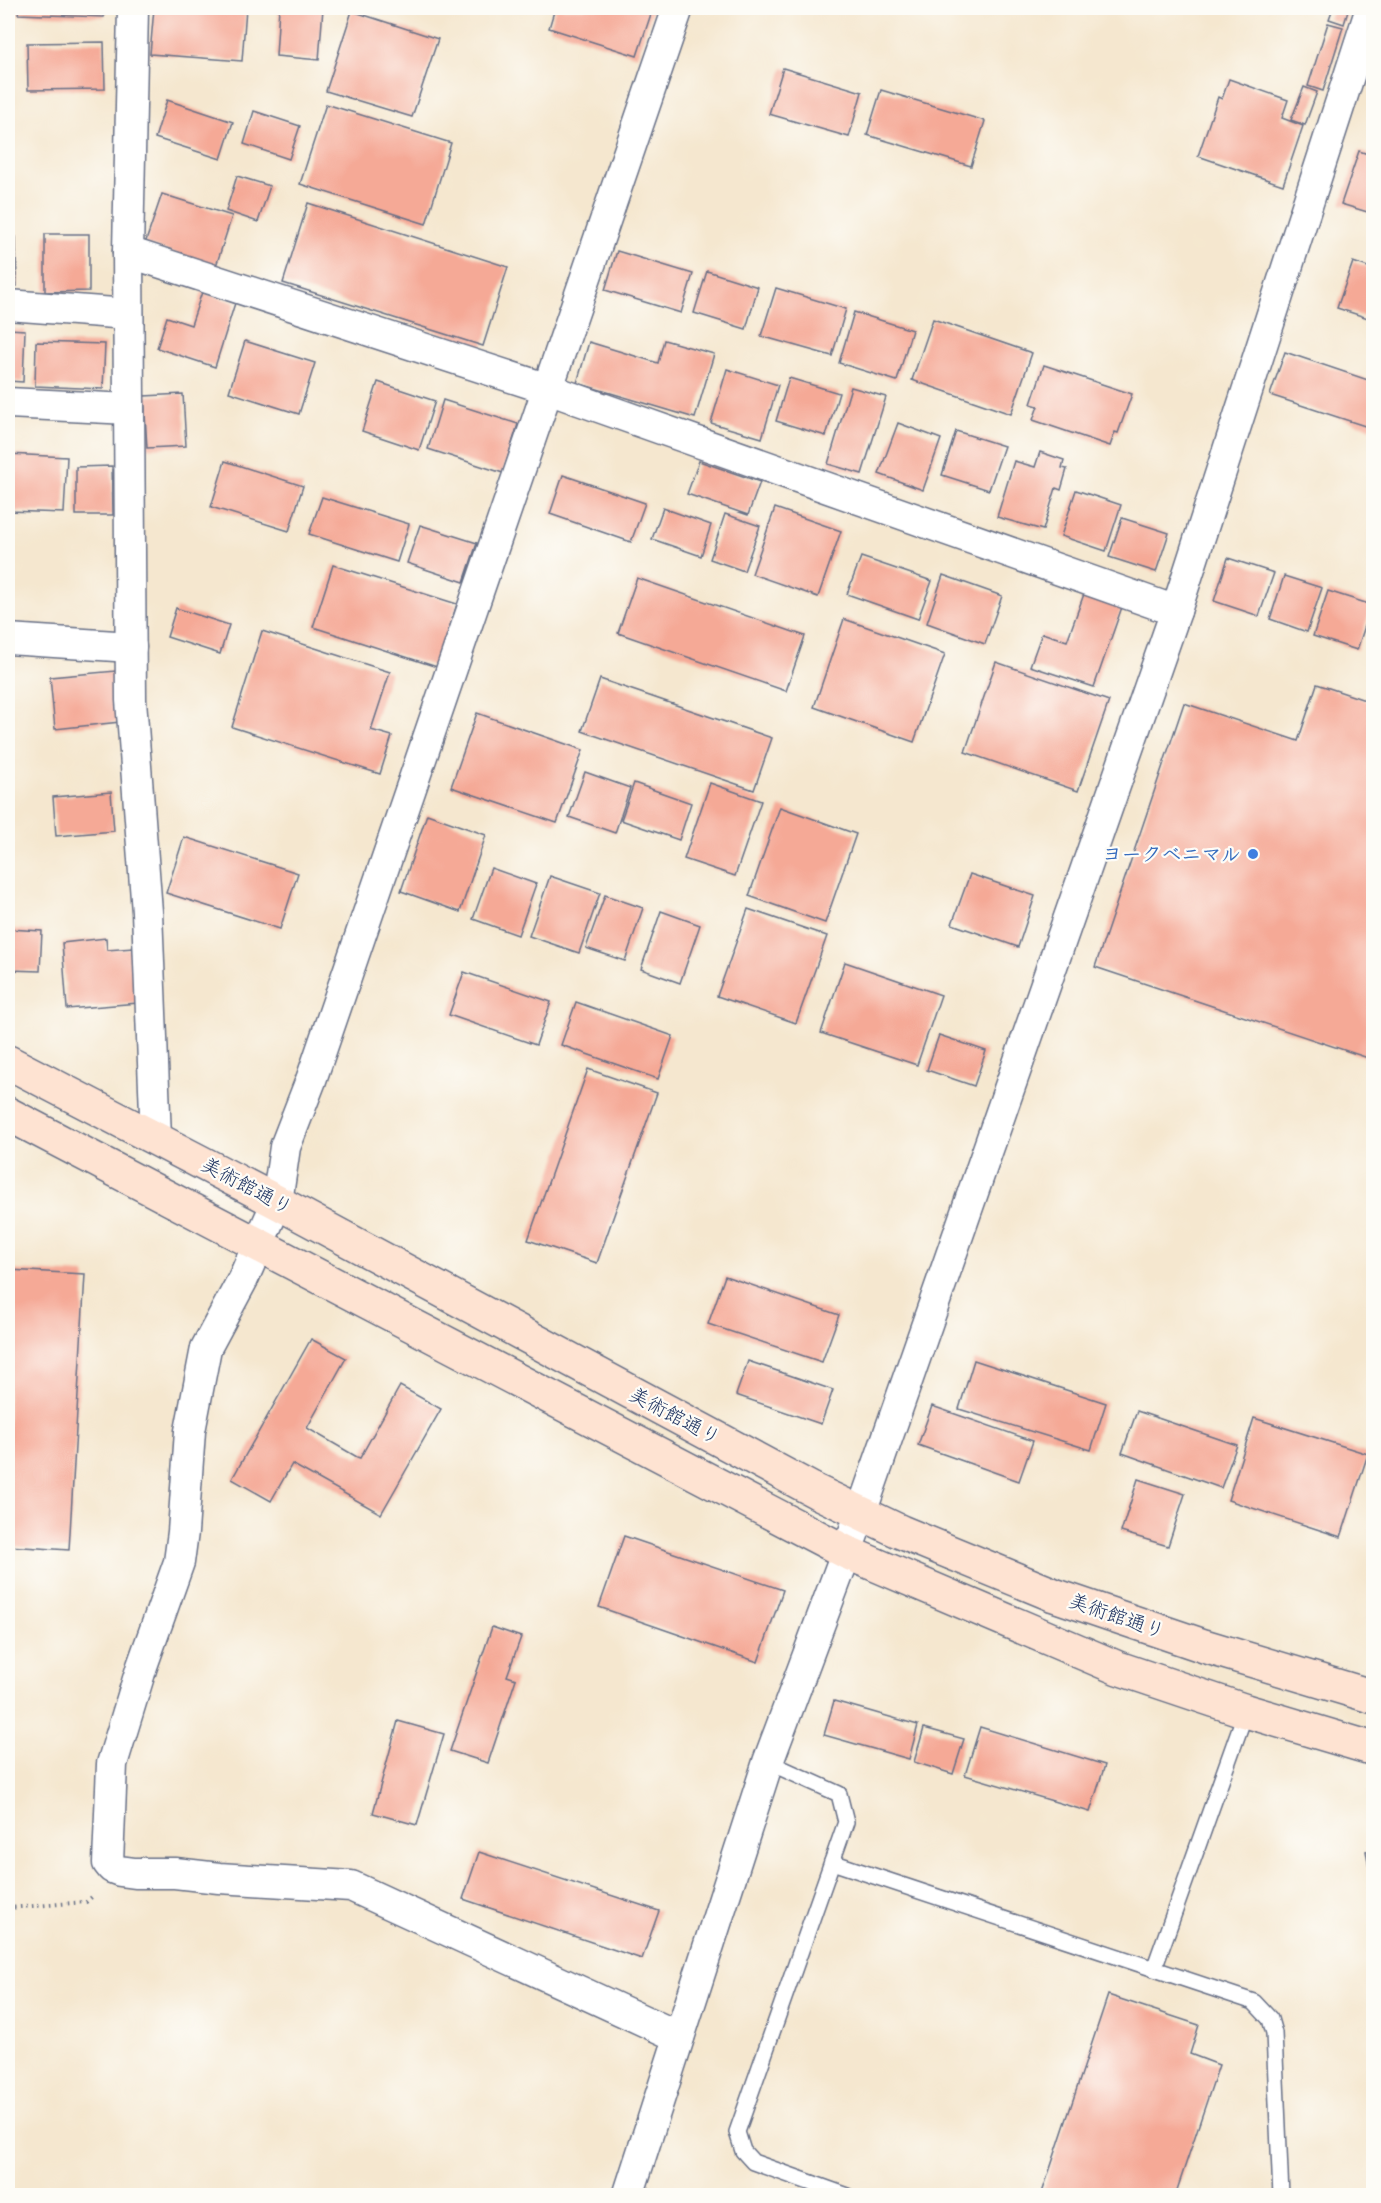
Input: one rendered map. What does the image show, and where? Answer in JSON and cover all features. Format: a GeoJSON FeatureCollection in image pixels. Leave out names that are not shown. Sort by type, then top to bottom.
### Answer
{"type":"FeatureCollection","features":[{"type":"Feature","properties":{"kind":"street"},"geometry":{"type":"LineString","coordinates":[[133,8],[128,252],[131,700],[147,912],[156,1138]]}},
{"type":"Feature","properties":{"kind":"street"},"geometry":{"type":"LineString","coordinates":[[678,8],[311,1080],[285,1147],[277,1202],[259,1246],[206,1348],[190,1431],[179,1562],[142,1666],[112,1764],[108,1863],[120,1872],[175,1873],[351,1886],[679,2037]]}},
{"type":"Feature","properties":{"kind":"street"},"geometry":{"type":"LineString","coordinates":[[628,2196],[768,1762],[861,1513],[1176,610],[1371,8]]}},
{"type":"Feature","properties":{"kind":"street"},"geometry":{"type":"LineString","coordinates":[[128,252],[548,389],[1176,610]]}},
{"type":"Feature","properties":{"kind":"street"},"geometry":{"type":"LineString","coordinates":[[8,305],[128,314]]}},
{"type":"Feature","properties":{"kind":"street"},"geometry":{"type":"LineString","coordinates":[[8,403],[129,409]]}},
{"type":"Feature","properties":{"kind":"street"},"geometry":{"type":"LineString","coordinates":[[8,639],[130,647]]}},
{"type":"Feature","properties":{"kind":"street","name":"美術館通り"},"geometry":{"type":"LineString","coordinates":[[8,1062],[277,1202],[807,1486],[901,1532],[1054,1595],[1204,1646],[1374,1697]]}},
{"type":"Feature","properties":{"kind":"street","name":"美術館通り"},"geometry":{"type":"LineString","coordinates":[[8,1114],[846,1552],[1118,1668],[1246,1711],[1374,1749]]}},
{"type":"Feature","properties":{"kind":"lane"},"geometry":{"type":"LineString","coordinates":[[1154,1969],[1246,1711]]}},
{"type":"Feature","properties":{"kind":"lane"},"geometry":{"type":"LineString","coordinates":[[768,1762],[839,1794],[846,1822],[737,2132],[743,2151],[753,2162],[848,2196]]}},
{"type":"Feature","properties":{"kind":"lane"},"geometry":{"type":"LineString","coordinates":[[832,1862],[1254,2002],[1270,2019],[1274,2033],[1281,2196]]}},
{"type":"Feature","properties":{"kind":"path"},"geometry":{"type":"LineString","coordinates":[[8,1908],[86,1902],[120,1872]]}},
{"type":"Feature","properties":{"kind":"building"},"geometry":{"type":"Polygon","coordinates":[[[19,8],[105,8],[104,17],[18,14],[19,8]]]}},
{"type":"Feature","properties":{"kind":"building"},"geometry":{"type":"Polygon","coordinates":[[[154,8],[246,8],[242,61],[150,54],[154,8]]]}},
{"type":"Feature","properties":{"kind":"building"},"geometry":{"type":"Polygon","coordinates":[[[279,8],[323,8],[319,60],[276,56],[279,8]]]}},
{"type":"Feature","properties":{"kind":"building"},"geometry":{"type":"Polygon","coordinates":[[[555,8],[653,8],[637,56],[549,28],[555,8]]]}},
{"type":"Feature","properties":{"kind":"building"},"geometry":{"type":"Polygon","coordinates":[[[1333,8],[1349,8],[1344,24],[1329,19],[1333,8]]]}},
{"type":"Feature","properties":{"kind":"building"},"geometry":{"type":"Polygon","coordinates":[[[352,11],[438,39],[412,117],[326,91],[352,11]]]}},
{"type":"Feature","properties":{"kind":"building"},"geometry":{"type":"Polygon","coordinates":[[[1328,23],[1343,27],[1323,91],[1308,86],[1328,23]]]}},
{"type":"Feature","properties":{"kind":"building"},"geometry":{"type":"Polygon","coordinates":[[[104,42],[105,89],[28,90],[27,43],[104,42]]]}},
{"type":"Feature","properties":{"kind":"building"},"geometry":{"type":"Polygon","coordinates":[[[783,68],[862,92],[849,137],[769,114],[783,68]]]}},
{"type":"Feature","properties":{"kind":"building"},"geometry":{"type":"Polygon","coordinates":[[[1229,79],[1288,100],[1282,118],[1303,126],[1283,185],[1198,156],[1218,97],[1222,99],[1229,79]]]}},
{"type":"Feature","properties":{"kind":"building"},"geometry":{"type":"Polygon","coordinates":[[[1304,87],[1317,92],[1305,125],[1291,120],[1304,87]]]}},
{"type":"Feature","properties":{"kind":"building"},"geometry":{"type":"Polygon","coordinates":[[[881,90],[985,121],[971,166],[867,135],[881,90]]]}},
{"type":"Feature","properties":{"kind":"building"},"geometry":{"type":"Polygon","coordinates":[[[167,100],[233,122],[221,159],[155,138],[167,100]]]}},
{"type":"Feature","properties":{"kind":"building"},"geometry":{"type":"Polygon","coordinates":[[[326,104],[451,143],[426,224],[300,184],[326,104]]]}},
{"type":"Feature","properties":{"kind":"building"},"geometry":{"type":"Polygon","coordinates":[[[254,111],[300,126],[289,159],[244,144],[254,111]]]}},
{"type":"Feature","properties":{"kind":"building"},"geometry":{"type":"Polygon","coordinates":[[[1359,151],[1374,156],[1374,214],[1341,204],[1359,151]]]}},
{"type":"Feature","properties":{"kind":"building"},"geometry":{"type":"Polygon","coordinates":[[[237,176],[270,186],[258,222],[226,211],[237,176]]]}},
{"type":"Feature","properties":{"kind":"building"},"geometry":{"type":"Polygon","coordinates":[[[162,194],[232,216],[216,266],[145,244],[162,194]]]}},
{"type":"Feature","properties":{"kind":"building"},"geometry":{"type":"Polygon","coordinates":[[[308,203],[508,267],[483,346],[283,283],[308,203]]]}},
{"type":"Feature","properties":{"kind":"building"},"geometry":{"type":"Polygon","coordinates":[[[45,234],[89,234],[89,291],[45,292],[45,234]]]}},
{"type":"Feature","properties":{"kind":"building"},"geometry":{"type":"Polygon","coordinates":[[[8,237],[16,237],[17,286],[8,286],[8,237]]]}},
{"type":"Feature","properties":{"kind":"building"},"geometry":{"type":"Polygon","coordinates":[[[617,251],[693,274],[681,313],[605,290],[617,251]]]}},
{"type":"Feature","properties":{"kind":"building"},"geometry":{"type":"Polygon","coordinates":[[[1353,262],[1374,269],[1374,320],[1337,308],[1353,262]]]}},
{"type":"Feature","properties":{"kind":"building"},"geometry":{"type":"Polygon","coordinates":[[[707,271],[758,287],[746,329],[694,313],[707,271]]]}},
{"type":"Feature","properties":{"kind":"building"},"geometry":{"type":"Polygon","coordinates":[[[776,288],[846,309],[832,356],[761,336],[776,288]]]}},
{"type":"Feature","properties":{"kind":"building"},"geometry":{"type":"Polygon","coordinates":[[[202,292],[235,303],[215,367],[157,348],[167,317],[191,325],[202,292]]]}},
{"type":"Feature","properties":{"kind":"building"},"geometry":{"type":"Polygon","coordinates":[[[854,312],[912,330],[897,381],[839,363],[854,312]]]}},
{"type":"Feature","properties":{"kind":"building"},"geometry":{"type":"Polygon","coordinates":[[[933,319],[1032,353],[1011,414],[912,380],[933,319]]]}},
{"type":"Feature","properties":{"kind":"building"},"geometry":{"type":"Polygon","coordinates":[[[8,329],[25,330],[23,382],[8,381],[8,329]]]}},
{"type":"Feature","properties":{"kind":"building"},"geometry":{"type":"Polygon","coordinates":[[[664,340],[714,354],[695,418],[577,383],[589,342],[658,363],[664,340]]]}},
{"type":"Feature","properties":{"kind":"building"},"geometry":{"type":"Polygon","coordinates":[[[245,341],[315,363],[299,414],[229,392],[245,341]]]}},
{"type":"Feature","properties":{"kind":"building"},"geometry":{"type":"Polygon","coordinates":[[[36,342],[105,344],[103,389],[35,386],[36,342]]]}},
{"type":"Feature","properties":{"kind":"building"},"geometry":{"type":"Polygon","coordinates":[[[1285,352],[1374,382],[1374,429],[1270,395],[1285,352]]]}},
{"type":"Feature","properties":{"kind":"building"},"geometry":{"type":"Polygon","coordinates":[[[1044,365],[1132,394],[1118,433],[1115,432],[1110,446],[1033,420],[1038,406],[1031,404],[1044,365]]]}},
{"type":"Feature","properties":{"kind":"building"},"geometry":{"type":"Polygon","coordinates":[[[727,369],[778,385],[762,438],[711,423],[727,369]]]}},
{"type":"Feature","properties":{"kind":"building"},"geometry":{"type":"Polygon","coordinates":[[[789,378],[839,393],[826,436],[776,421],[789,378]]]}},
{"type":"Feature","properties":{"kind":"building"},"geometry":{"type":"Polygon","coordinates":[[[378,382],[435,401],[419,450],[362,431],[378,382]]]}},
{"type":"Feature","properties":{"kind":"building"},"geometry":{"type":"Polygon","coordinates":[[[851,387],[886,397],[862,474],[828,464],[851,387]]]}},
{"type":"Feature","properties":{"kind":"building"},"geometry":{"type":"Polygon","coordinates":[[[183,394],[186,446],[147,448],[144,396],[183,394]]]}},
{"type":"Feature","properties":{"kind":"building"},"geometry":{"type":"Polygon","coordinates":[[[443,400],[518,424],[503,473],[428,449],[443,400]]]}},
{"type":"Feature","properties":{"kind":"building"},"geometry":{"type":"Polygon","coordinates":[[[898,423],[941,439],[923,490],[879,474],[898,423]]]}},
{"type":"Feature","properties":{"kind":"building"},"geometry":{"type":"Polygon","coordinates":[[[956,431],[1004,446],[989,490],[942,475],[956,431]]]}},
{"type":"Feature","properties":{"kind":"building"},"geometry":{"type":"Polygon","coordinates":[[[1040,452],[1064,460],[1062,468],[1067,469],[1061,490],[1056,488],[1043,530],[997,517],[1014,461],[1035,467],[1040,452]]]}},
{"type":"Feature","properties":{"kind":"building"},"geometry":{"type":"Polygon","coordinates":[[[8,454],[67,457],[64,513],[8,511],[8,454]]]}},
{"type":"Feature","properties":{"kind":"building"},"geometry":{"type":"Polygon","coordinates":[[[225,461],[303,486],[289,531],[211,507],[225,461]]]}},
{"type":"Feature","properties":{"kind":"building"},"geometry":{"type":"Polygon","coordinates":[[[699,461],[760,482],[748,515],[687,494],[699,461]]]}},
{"type":"Feature","properties":{"kind":"building"},"geometry":{"type":"Polygon","coordinates":[[[112,466],[113,515],[76,515],[76,467],[112,466]]]}},
{"type":"Feature","properties":{"kind":"building"},"geometry":{"type":"Polygon","coordinates":[[[563,475],[645,503],[631,542],[550,514],[563,475]]]}},
{"type":"Feature","properties":{"kind":"building"},"geometry":{"type":"Polygon","coordinates":[[[1076,490],[1121,505],[1106,551],[1061,536],[1076,490]]]}},
{"type":"Feature","properties":{"kind":"building"},"geometry":{"type":"Polygon","coordinates":[[[322,497],[409,524],[397,562],[309,534],[322,497]]]}},
{"type":"Feature","properties":{"kind":"building"},"geometry":{"type":"Polygon","coordinates":[[[663,508],[711,525],[701,556],[652,539],[663,508]]]}},
{"type":"Feature","properties":{"kind":"building"},"geometry":{"type":"Polygon","coordinates":[[[775,508],[841,531],[818,597],[752,574],[775,508]]]}},
{"type":"Feature","properties":{"kind":"building"},"geometry":{"type":"Polygon","coordinates":[[[725,514],[760,526],[744,571],[710,559],[725,514]]]}},
{"type":"Feature","properties":{"kind":"building"},"geometry":{"type":"Polygon","coordinates":[[[1122,518],[1169,533],[1156,572],[1109,557],[1122,518]]]}},
{"type":"Feature","properties":{"kind":"building"},"geometry":{"type":"Polygon","coordinates":[[[420,525],[477,543],[464,582],[407,563],[420,525]]]}},
{"type":"Feature","properties":{"kind":"building"},"geometry":{"type":"Polygon","coordinates":[[[861,557],[932,581],[918,619],[847,594],[861,557]]]}},
{"type":"Feature","properties":{"kind":"building"},"geometry":{"type":"Polygon","coordinates":[[[1228,558],[1274,573],[1259,616],[1214,601],[1228,558]]]}},
{"type":"Feature","properties":{"kind":"building"},"geometry":{"type":"Polygon","coordinates":[[[333,565],[457,604],[437,667],[313,627],[333,565]]]}},
{"type":"Feature","properties":{"kind":"building"},"geometry":{"type":"Polygon","coordinates":[[[943,575],[1002,596],[985,644],[927,623],[943,575]]]}},
{"type":"Feature","properties":{"kind":"building"},"geometry":{"type":"Polygon","coordinates":[[[1284,576],[1322,588],[1307,632],[1270,619],[1284,576]]]}},
{"type":"Feature","properties":{"kind":"building"},"geometry":{"type":"Polygon","coordinates":[[[637,578],[805,636],[786,691],[618,633],[637,578]]]}},
{"type":"Feature","properties":{"kind":"building"},"geometry":{"type":"Polygon","coordinates":[[[1328,591],[1372,605],[1357,650],[1313,636],[1328,591]]]}},
{"type":"Feature","properties":{"kind":"building"},"geometry":{"type":"Polygon","coordinates":[[[1084,594],[1122,607],[1094,687],[1030,666],[1042,633],[1067,641],[1084,594]]]}},
{"type":"Feature","properties":{"kind":"building"},"geometry":{"type":"Polygon","coordinates":[[[176,608],[229,625],[220,654],[167,637],[176,608]]]}},
{"type":"Feature","properties":{"kind":"building"},"geometry":{"type":"Polygon","coordinates":[[[844,619],[945,654],[914,742],[814,707],[844,619]]]}},
{"type":"Feature","properties":{"kind":"building"},"geometry":{"type":"Polygon","coordinates":[[[262,631],[390,672],[371,730],[392,736],[380,774],[232,727],[262,631]]]}},
{"type":"Feature","properties":{"kind":"building"},"geometry":{"type":"Polygon","coordinates":[[[996,662],[1109,701],[1078,791],[965,752],[996,662]]]}},
{"type":"Feature","properties":{"kind":"building"},"geometry":{"type":"Polygon","coordinates":[[[116,671],[120,722],[55,729],[50,677],[116,671]]]}},
{"type":"Feature","properties":{"kind":"building"},"geometry":{"type":"Polygon","coordinates":[[[600,679],[772,738],[754,790],[582,731],[600,679]]]}},
{"type":"Feature","properties":{"kind":"building","name":"ヨークベニマル"},"geometry":{"type":"Polygon","coordinates":[[[1317,684],[1374,703],[1374,1060],[1095,967],[1184,703],[1298,741],[1317,684]]]}},
{"type":"Feature","properties":{"kind":"building"},"geometry":{"type":"Polygon","coordinates":[[[477,713],[583,750],[557,823],[451,787],[477,713]]]}},
{"type":"Feature","properties":{"kind":"building"},"geometry":{"type":"Polygon","coordinates":[[[585,772],[630,788],[615,833],[569,817],[585,772]]]}},
{"type":"Feature","properties":{"kind":"building"},"geometry":{"type":"Polygon","coordinates":[[[634,783],[691,803],[679,840],[621,820],[634,783]]]}},
{"type":"Feature","properties":{"kind":"building"},"geometry":{"type":"Polygon","coordinates":[[[710,783],[761,801],[735,876],[684,859],[710,783]]]}},
{"type":"Feature","properties":{"kind":"building"},"geometry":{"type":"Polygon","coordinates":[[[111,792],[114,831],[56,836],[53,797],[111,792]]]}},
{"type":"Feature","properties":{"kind":"building"},"geometry":{"type":"Polygon","coordinates":[[[780,807],[856,834],[825,923],[749,896],[780,807]]]}},
{"type":"Feature","properties":{"kind":"building"},"geometry":{"type":"Polygon","coordinates":[[[427,814],[486,835],[460,912],[401,891],[427,814]]]}},
{"type":"Feature","properties":{"kind":"building"},"geometry":{"type":"Polygon","coordinates":[[[184,837],[298,873],[280,929],[166,893],[184,837]]]}},
{"type":"Feature","properties":{"kind":"building"},"geometry":{"type":"Polygon","coordinates":[[[491,868],[536,884],[518,935],[473,919],[491,868]]]}},
{"type":"Feature","properties":{"kind":"building"},"geometry":{"type":"Polygon","coordinates":[[[970,874],[1035,896],[1018,947],[952,924],[970,874]]]}},
{"type":"Feature","properties":{"kind":"building"},"geometry":{"type":"Polygon","coordinates":[[[550,876],[600,893],[579,953],[529,936],[550,876]]]}},
{"type":"Feature","properties":{"kind":"building"},"geometry":{"type":"Polygon","coordinates":[[[605,895],[643,908],[625,961],[586,948],[605,895]]]}},
{"type":"Feature","properties":{"kind":"building"},"geometry":{"type":"Polygon","coordinates":[[[748,909],[827,936],[796,1023],[717,996],[748,909]]]}},
{"type":"Feature","properties":{"kind":"building"},"geometry":{"type":"Polygon","coordinates":[[[661,911],[700,925],[680,983],[641,969],[661,911]]]}},
{"type":"Feature","properties":{"kind":"building"},"geometry":{"type":"Polygon","coordinates":[[[8,929],[42,931],[40,971],[8,970],[8,929]]]}},
{"type":"Feature","properties":{"kind":"building"},"geometry":{"type":"Polygon","coordinates":[[[106,938],[107,950],[133,948],[138,1003],[67,1009],[62,943],[106,938]]]}},
{"type":"Feature","properties":{"kind":"building"},"geometry":{"type":"Polygon","coordinates":[[[845,962],[941,995],[917,1065],[821,1033],[845,962]]]}},
{"type":"Feature","properties":{"kind":"building"},"geometry":{"type":"Polygon","coordinates":[[[464,972],[551,1002],[536,1045],[449,1015],[464,972]]]}},
{"type":"Feature","properties":{"kind":"building"},"geometry":{"type":"Polygon","coordinates":[[[576,1002],[673,1036],[658,1079],[561,1045],[576,1002]]]}},
{"type":"Feature","properties":{"kind":"building"},"geometry":{"type":"Polygon","coordinates":[[[939,1035],[986,1051],[974,1086],[927,1070],[939,1035]]]}},
{"type":"Feature","properties":{"kind":"building"},"geometry":{"type":"Polygon","coordinates":[[[588,1069],[657,1093],[597,1263],[528,1240],[588,1069]]]}},
{"type":"Feature","properties":{"kind":"building"},"geometry":{"type":"Polygon","coordinates":[[[8,1270],[85,1274],[69,1550],[8,1546],[8,1270]]]}},
{"type":"Feature","properties":{"kind":"building"},"geometry":{"type":"Polygon","coordinates":[[[725,1276],[839,1315],[822,1362],[708,1324],[725,1276]]]}},
{"type":"Feature","properties":{"kind":"building"},"geometry":{"type":"Polygon","coordinates":[[[311,1339],[346,1358],[307,1428],[357,1457],[360,1458],[400,1386],[441,1409],[381,1514],[292,1464],[271,1501],[232,1479],[311,1339]]]}},
{"type":"Feature","properties":{"kind":"building"},"geometry":{"type":"Polygon","coordinates":[[[974,1360],[1106,1403],[1091,1450],[959,1409],[974,1360]]]}},
{"type":"Feature","properties":{"kind":"building"},"geometry":{"type":"Polygon","coordinates":[[[748,1361],[833,1390],[821,1424],[736,1395],[748,1361]]]}},
{"type":"Feature","properties":{"kind":"building"},"geometry":{"type":"Polygon","coordinates":[[[932,1406],[1033,1441],[1019,1481],[918,1445],[932,1406]]]}},
{"type":"Feature","properties":{"kind":"building"},"geometry":{"type":"Polygon","coordinates":[[[1137,1411],[1237,1445],[1221,1488],[1122,1453],[1137,1411]]]}},
{"type":"Feature","properties":{"kind":"building"},"geometry":{"type":"Polygon","coordinates":[[[1254,1418],[1368,1454],[1341,1537],[1228,1500],[1254,1418]]]}},
{"type":"Feature","properties":{"kind":"building"},"geometry":{"type":"Polygon","coordinates":[[[1138,1479],[1185,1494],[1168,1546],[1121,1532],[1138,1479]]]}},
{"type":"Feature","properties":{"kind":"building"},"geometry":{"type":"Polygon","coordinates":[[[624,1536],[783,1590],[758,1662],[599,1607],[624,1536]]]}},
{"type":"Feature","properties":{"kind":"building"},"geometry":{"type":"Polygon","coordinates":[[[492,1627],[521,1637],[507,1676],[516,1679],[488,1763],[450,1751],[492,1627]]]}},
{"type":"Feature","properties":{"kind":"building"},"geometry":{"type":"Polygon","coordinates":[[[834,1701],[918,1725],[909,1759],[824,1735],[834,1701]]]}},
{"type":"Feature","properties":{"kind":"building"},"geometry":{"type":"Polygon","coordinates":[[[398,1721],[444,1734],[417,1825],[373,1813],[398,1721]]]}},
{"type":"Feature","properties":{"kind":"building"},"geometry":{"type":"Polygon","coordinates":[[[980,1727],[1105,1765],[1090,1812],[965,1775],[980,1727]]]}},
{"type":"Feature","properties":{"kind":"building"},"geometry":{"type":"Polygon","coordinates":[[[924,1728],[964,1739],[953,1774],[914,1762],[924,1728]]]}},
{"type":"Feature","properties":{"kind":"building"},"geometry":{"type":"Polygon","coordinates":[[[1374,1850],[1374,1885],[1372,1885],[1366,1851],[1374,1850]]]}},
{"type":"Feature","properties":{"kind":"building"},"geometry":{"type":"Polygon","coordinates":[[[479,1852],[659,1911],[642,1959],[463,1899],[479,1852]]]}},
{"type":"Feature","properties":{"kind":"building"},"geometry":{"type":"Polygon","coordinates":[[[1108,1995],[1199,2025],[1190,2054],[1219,2065],[1175,2196],[1041,2196],[1108,1995]]]}},
{"type":"Feature","properties":{"kind":"place","name":"ヨークベニマル"},"geometry":{"type":"Point","coordinates":[1253,854]}}]}
